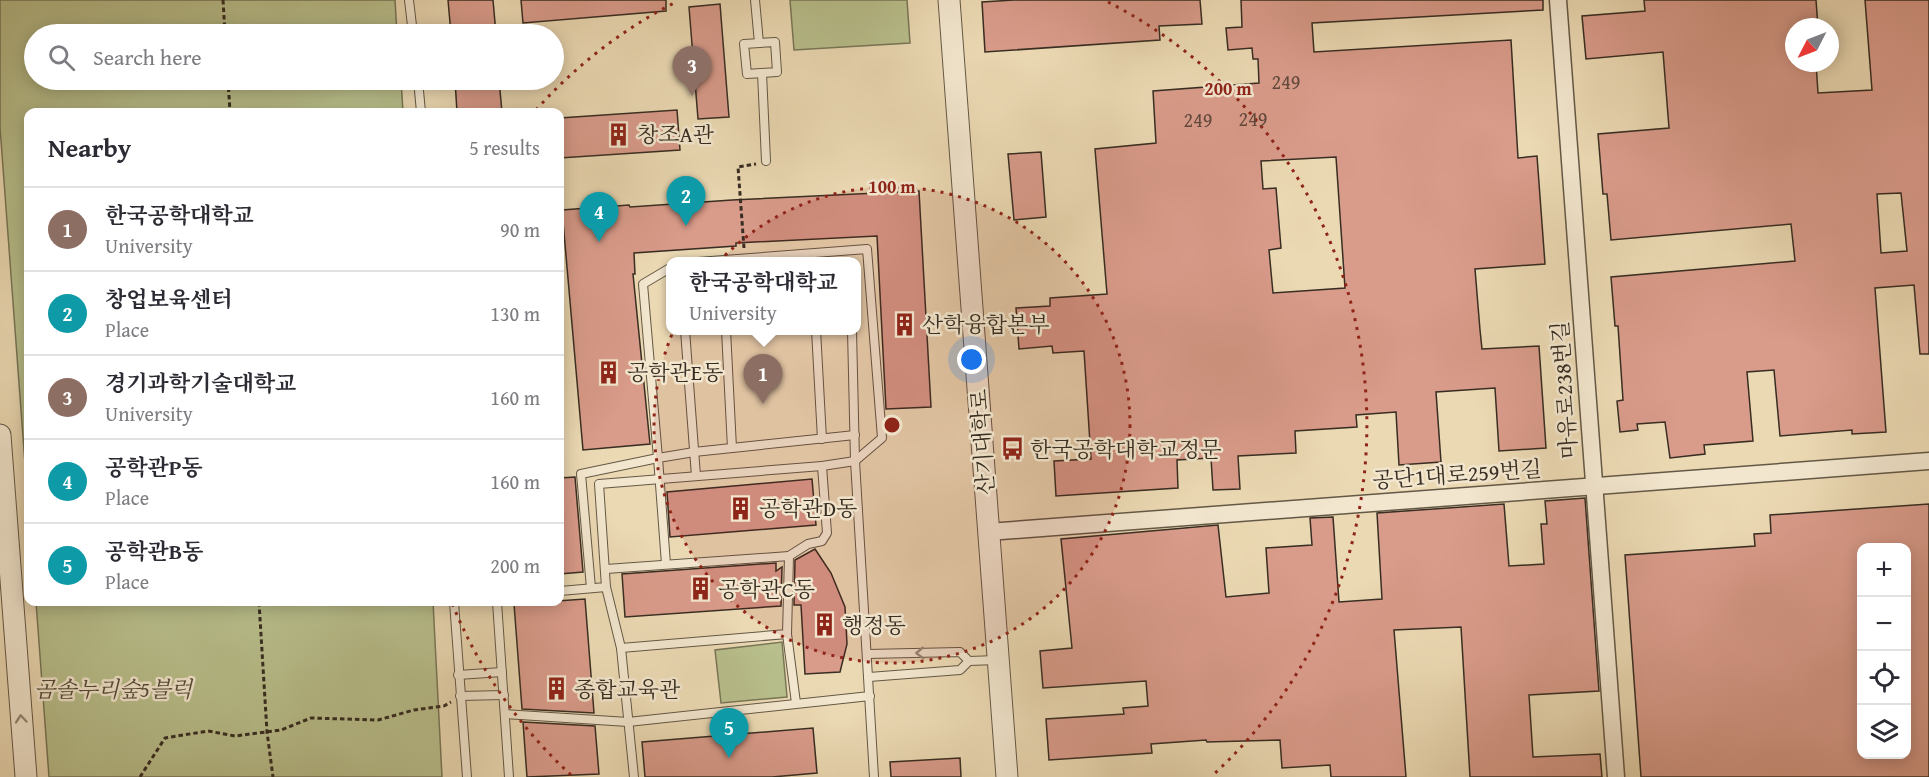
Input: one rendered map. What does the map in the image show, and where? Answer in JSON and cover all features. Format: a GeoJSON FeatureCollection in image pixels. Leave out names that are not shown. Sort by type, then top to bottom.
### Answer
{"type":"FeatureCollection","features":[{"type":"Feature","properties":{"kind":"street","name":"산기대학로"},"geometry":{"type":"LineString","coordinates":[[949,0],[1007,777]]}},
{"type":"Feature","properties":{"kind":"street","name":"마유로238번길"},"geometry":{"type":"LineString","coordinates":[[1558,0],[1616,777]]}},
{"type":"Feature","properties":{"kind":"street"},"geometry":{"type":"LineString","coordinates":[[0,435],[6,598],[26,777]]}},
{"type":"Feature","properties":{"kind":"street","name":"공단1대로259번길"},"geometry":{"type":"LineString","coordinates":[[988,532],[1929,461]]}},
{"type":"Feature","properties":{"kind":"lane"},"geometry":{"type":"LineString","coordinates":[[410,0],[412,24]]}},
{"type":"Feature","properties":{"kind":"lane"},"geometry":{"type":"LineString","coordinates":[[754,0],[759,43]]}},
{"type":"Feature","properties":{"kind":"lane"},"geometry":{"type":"LineString","coordinates":[[775,42],[777,72],[747,74],[744,44],[759,43],[775,42]]}},
{"type":"Feature","properties":{"kind":"lane"},"geometry":{"type":"LineString","coordinates":[[762,73],[766,161]]}},
{"type":"Feature","properties":{"kind":"lane"},"geometry":{"type":"LineString","coordinates":[[419,90],[422,108]]}},
{"type":"Feature","properties":{"kind":"lane"},"geometry":{"type":"LineString","coordinates":[[634,777],[621,648],[606,587],[599,484],[822,466],[855,461],[882,438],[867,249],[754,257]]}},
{"type":"Feature","properties":{"kind":"lane"},"geometry":{"type":"LineString","coordinates":[[666,270],[643,284],[666,564]]}},
{"type":"Feature","properties":{"kind":"lane"},"geometry":{"type":"LineString","coordinates":[[685,335],[696,476]]}},
{"type":"Feature","properties":{"kind":"lane"},"geometry":{"type":"LineString","coordinates":[[726,335],[732,448]]}},
{"type":"Feature","properties":{"kind":"lane"},"geometry":{"type":"LineString","coordinates":[[816,335],[822,439]]}},
{"type":"Feature","properties":{"kind":"lane"},"geometry":{"type":"LineString","coordinates":[[852,335],[855,461],[870,677],[874,777]]}},
{"type":"Feature","properties":{"kind":"lane"},"geometry":{"type":"LineString","coordinates":[[591,588],[581,474],[694,452],[855,435]]}},
{"type":"Feature","properties":{"kind":"lane"},"geometry":{"type":"LineString","coordinates":[[606,569],[789,556],[808,544],[822,541],[827,533],[822,466]]}},
{"type":"Feature","properties":{"kind":"lane"},"geometry":{"type":"LineString","coordinates":[[789,556],[787,634],[796,703]]}},
{"type":"Feature","properties":{"kind":"lane"},"geometry":{"type":"LineString","coordinates":[[564,591],[606,587]]}},
{"type":"Feature","properties":{"kind":"lane"},"geometry":{"type":"LineString","coordinates":[[454,606],[467,777]]}},
{"type":"Feature","properties":{"kind":"lane"},"geometry":{"type":"LineString","coordinates":[[497,606],[509,777]]}},
{"type":"Feature","properties":{"kind":"lane"},"geometry":{"type":"LineString","coordinates":[[621,648],[787,634]]}},
{"type":"Feature","properties":{"kind":"lane"},"geometry":{"type":"LineString","coordinates":[[867,654],[960,652],[969,661]]}},
{"type":"Feature","properties":{"kind":"lane"},"geometry":{"type":"LineString","coordinates":[[870,677],[960,670],[969,661],[998,660]]}},
{"type":"Feature","properties":{"kind":"lane"},"geometry":{"type":"LineString","coordinates":[[458,675],[502,672]]}},
{"type":"Feature","properties":{"kind":"lane"},"geometry":{"type":"LineString","coordinates":[[460,696],[504,695]]}},
{"type":"Feature","properties":{"kind":"lane"},"geometry":{"type":"LineString","coordinates":[[505,714],[628,722],[870,696]]}},
{"type":"Feature","properties":{"kind":"path"},"geometry":{"type":"LineString","coordinates":[[223,0],[224,24]]}},
{"type":"Feature","properties":{"kind":"path"},"geometry":{"type":"LineString","coordinates":[[229,90],[230,108]]}},
{"type":"Feature","properties":{"kind":"path"},"geometry":{"type":"LineString","coordinates":[[744,250],[738,167],[766,161]]}},
{"type":"Feature","properties":{"kind":"path"},"geometry":{"type":"LineString","coordinates":[[259,606],[267,732],[273,777]]}},
{"type":"Feature","properties":{"kind":"path"},"geometry":{"type":"LineString","coordinates":[[140,777],[165,738],[208,731],[235,736],[267,732],[281,730],[311,718],[378,720],[414,710],[444,706]]}},
{"type":"Feature","properties":{"kind":"green space"},"geometry":{"type":"Polygon","coordinates":[[[0,0],[395,0],[396,24],[24,24],[24,90],[402,90],[403,108],[24,108],[24,450],[0,127],[0,0]]]}},
{"type":"Feature","properties":{"kind":"green space"},"geometry":{"type":"Polygon","coordinates":[[[790,0],[907,0],[910,43],[794,50],[790,0]]]}},
{"type":"Feature","properties":{"kind":"green space","name":"곰솔누리숲5블럭"},"geometry":{"type":"Polygon","coordinates":[[[36,606],[433,606],[442,777],[49,777],[36,606]]]}},
{"type":"Feature","properties":{"kind":"green space"},"geometry":{"type":"Polygon","coordinates":[[[782,642],[787,697],[721,703],[715,650],[782,642]]]}},
{"type":"Feature","properties":{"kind":"building"},"geometry":{"type":"Polygon","coordinates":[[[448,0],[493,0],[495,24],[450,24],[448,0]]]}},
{"type":"Feature","properties":{"kind":"building"},"geometry":{"type":"Polygon","coordinates":[[[521,0],[666,0],[666,11],[523,23],[521,0]]]}},
{"type":"Feature","properties":{"kind":"building"},"geometry":{"type":"Polygon","coordinates":[[[1200,0],[1202,24],[1159,26],[1160,40],[985,52],[982,2],[1200,0]]]}},
{"type":"Feature","properties":{"kind":"building"},"geometry":{"type":"Polygon","coordinates":[[[1241,0],[1543,0],[1543,10],[1312,23],[1314,52],[1511,40],[1518,158],[1537,156],[1545,264],[1475,269],[1480,330],[1482,349],[1539,346],[1546,448],[1499,451],[1495,388],[1436,392],[1441,462],[1399,465],[1396,412],[1356,415],[1357,427],[1295,431],[1296,453],[1238,456],[1240,489],[1213,490],[1211,458],[1177,460],[1178,488],[1056,496],[1054,461],[1091,459],[1084,351],[1053,353],[1052,346],[1019,349],[1016,308],[1050,306],[1050,298],[1107,294],[1095,149],[1156,143],[1153,91],[1259,83],[1258,59],[1253,59],[1252,48],[1228,50],[1226,28],[1242,27],[1241,0]],[[1336,157],[1261,161],[1263,189],[1276,188],[1281,248],[1269,250],[1273,293],[1345,288],[1336,157]]]}},
{"type":"Feature","properties":{"kind":"building"},"geometry":{"type":"Polygon","coordinates":[[[1644,0],[1816,0],[1817,18],[1785,18],[1785,72],[1817,72],[1818,93],[1872,90],[1865,0],[1929,0],[1929,354],[1920,354],[1914,285],[1875,288],[1886,432],[1852,434],[1852,430],[1780,436],[1774,370],[1747,372],[1753,441],[1704,445],[1705,454],[1670,458],[1665,422],[1637,424],[1638,430],[1620,432],[1617,401],[1623,400],[1618,326],[1615,326],[1611,277],[1795,261],[1791,224],[1611,240],[1607,194],[1603,194],[1598,134],[1669,128],[1663,52],[1586,59],[1582,16],[1645,11],[1644,0]],[[1901,193],[1877,194],[1881,253],[1907,251],[1901,193]]]}},
{"type":"Feature","properties":{"kind":"building"},"geometry":{"type":"Polygon","coordinates":[[[720,4],[729,117],[698,119],[689,7],[720,4]]]}},
{"type":"Feature","properties":{"kind":"building"},"geometry":{"type":"Polygon","coordinates":[[[456,90],[500,90],[502,108],[457,108],[456,90]]]}},
{"type":"Feature","properties":{"kind":"building","name":"창조A관"},"geometry":{"type":"Polygon","coordinates":[[[677,110],[680,150],[564,158],[564,118],[677,110]]]}},
{"type":"Feature","properties":{"kind":"building"},"geometry":{"type":"Polygon","coordinates":[[[1041,152],[1046,217],[1014,220],[1008,154],[1041,152]]]}},
{"type":"Feature","properties":{"kind":"building"},"geometry":{"type":"Polygon","coordinates":[[[919,191],[931,407],[886,409],[877,236],[736,243],[736,246],[634,253],[635,274],[633,274],[650,444],[583,450],[564,233],[564,210],[919,191]]]}},
{"type":"Feature","properties":{"kind":"building"},"geometry":{"type":"Polygon","coordinates":[[[575,477],[583,572],[564,574],[564,478],[575,477]]]}},
{"type":"Feature","properties":{"kind":"building","name":"공학관D동"},"geometry":{"type":"Polygon","coordinates":[[[812,479],[816,525],[670,537],[667,492],[812,479]]]}},
{"type":"Feature","properties":{"kind":"building"},"geometry":{"type":"Polygon","coordinates":[[[1585,498],[1599,691],[1529,695],[1533,757],[1600,754],[1602,777],[1470,777],[1461,627],[1394,630],[1406,777],[1331,777],[1330,765],[1282,768],[1280,740],[1207,742],[1206,740],[1151,744],[1152,753],[1049,760],[1046,719],[1124,714],[1123,708],[1148,706],[1146,681],[1043,688],[1040,651],[1072,648],[1061,539],[1218,525],[1226,597],[1269,593],[1266,548],[1312,545],[1310,518],[1333,517],[1339,602],[1382,599],[1377,513],[1504,504],[1509,566],[1544,564],[1541,524],[1547,524],[1545,501],[1585,498]]]}},
{"type":"Feature","properties":{"kind":"building"},"geometry":{"type":"Polygon","coordinates":[[[1929,504],[1929,777],[1641,777],[1625,555],[1755,546],[1754,534],[1771,533],[1770,515],[1929,504]]]}},
{"type":"Feature","properties":{"kind":"building","name":"행정동"},"geometry":{"type":"Polygon","coordinates":[[[815,549],[831,573],[845,607],[847,644],[840,672],[805,674],[801,605],[794,605],[795,560],[815,549]]]}},
{"type":"Feature","properties":{"kind":"building","name":"공학관C동"},"geometry":{"type":"Polygon","coordinates":[[[776,563],[776,571],[782,567],[781,606],[625,617],[622,574],[776,563]]]}},
{"type":"Feature","properties":{"kind":"building","name":"종합교육관"},"geometry":{"type":"Polygon","coordinates":[[[585,599],[594,713],[522,709],[514,606],[564,606],[564,600],[585,599]]]}},
{"type":"Feature","properties":{"kind":"building"},"geometry":{"type":"Polygon","coordinates":[[[523,722],[595,726],[599,774],[527,777],[523,722]]]}},
{"type":"Feature","properties":{"kind":"building"},"geometry":{"type":"Polygon","coordinates":[[[813,728],[817,773],[772,777],[645,777],[642,742],[813,728]]]}},
{"type":"Feature","properties":{"kind":"building"},"geometry":{"type":"Polygon","coordinates":[[[960,758],[961,777],[891,777],[890,762],[960,758]]]}},
{"type":"Feature","properties":{"kind":"place","name":"경기과학기술대학교"},"geometry":{"type":"Point","coordinates":[692,96]}},
{"type":"Feature","properties":{"kind":"place","name":"창조A관"},"geometry":{"type":"Point","coordinates":[619,134]}},
{"type":"Feature","properties":{"kind":"place","name":"창업보육센터"},"geometry":{"type":"Point","coordinates":[686,226]}},
{"type":"Feature","properties":{"kind":"place","name":"공학관P동"},"geometry":{"type":"Point","coordinates":[599,242]}},
{"type":"Feature","properties":{"kind":"place","name":"산학융합본부"},"geometry":{"type":"Point","coordinates":[904,324]}},
{"type":"Feature","properties":{"kind":"place","name":"공학관E동"},"geometry":{"type":"Point","coordinates":[609,372]}},
{"type":"Feature","properties":{"kind":"place","name":"한국공학대학교"},"geometry":{"type":"Point","coordinates":[763,404]}},
{"type":"Feature","properties":{"kind":"place","name":"한국공학대학교정문"},"geometry":{"type":"Point","coordinates":[1012,449]}},
{"type":"Feature","properties":{"kind":"place","name":"공학관D동"},"geometry":{"type":"Point","coordinates":[741,508]}},
{"type":"Feature","properties":{"kind":"place","name":"공학관C동"},"geometry":{"type":"Point","coordinates":[700,589]}},
{"type":"Feature","properties":{"kind":"place","name":"행정동"},"geometry":{"type":"Point","coordinates":[824,625]}},
{"type":"Feature","properties":{"kind":"place","name":"종합교육관"},"geometry":{"type":"Point","coordinates":[556,689]}},
{"type":"Feature","properties":{"kind":"place","name":"공학관B동"},"geometry":{"type":"Point","coordinates":[729,758]}}]}
